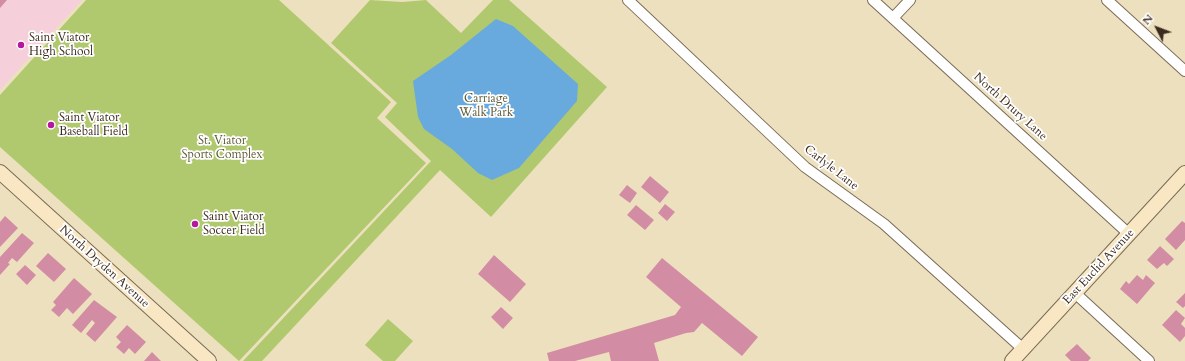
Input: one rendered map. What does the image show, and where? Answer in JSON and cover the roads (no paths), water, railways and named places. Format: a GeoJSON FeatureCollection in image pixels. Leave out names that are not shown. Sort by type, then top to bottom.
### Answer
{"type":"FeatureCollection","features":[{"type":"Feature","properties":{"kind":"street","name":"Carlyle Lane"},"geometry":{"type":"LineString","coordinates":[[628,0],[805,167],[884,224],[1023,349]]}},
{"type":"Feature","properties":{"kind":"street","name":"North Drury Lane"},"geometry":{"type":"LineString","coordinates":[[873,0],[1129,234]]}},
{"type":"Feature","properties":{"kind":"street"},"geometry":{"type":"LineString","coordinates":[[893,18],[910,0]]}},
{"type":"Feature","properties":{"kind":"street"},"geometry":{"type":"LineString","coordinates":[[1107,0],[1185,71]]}},
{"type":"Feature","properties":{"kind":"street","name":"North Dryden Avenue"},"geometry":{"type":"LineString","coordinates":[[0,172],[209,361]]}},
{"type":"Feature","properties":{"kind":"street","name":"East Euclid Avenue"},"geometry":{"type":"LineString","coordinates":[[1012,361],[1185,173]]}},
{"type":"Feature","properties":{"kind":"street"},"geometry":{"type":"LineString","coordinates":[[1075,293],[1149,361]]}},
{"type":"Feature","properties":{"kind":"water"},"geometry":{"type":"Polygon","coordinates":[[[496,19],[513,26],[578,84],[577,101],[519,168],[492,180],[478,173],[452,149],[424,129],[418,117],[413,81],[451,55],[496,19]]]}},
{"type":"Feature","properties":{"kind":"place","name":"Saint Viator High School"},"geometry":{"type":"Point","coordinates":[21,45]}},
{"type":"Feature","properties":{"kind":"place","name":"Saint Viator Baseball Field"},"geometry":{"type":"Point","coordinates":[51,125]}},
{"type":"Feature","properties":{"kind":"place","name":"Saint Viator Soccer Field"},"geometry":{"type":"Point","coordinates":[195,224]}},
{"type":"Feature","properties":{"kind":"park label","name":"Carriage Walk Park"},"geometry":{"type":"Point","coordinates":[486,106]}},
{"type":"Feature","properties":{"kind":"park label","name":"St. Viator Sports Complex"},"geometry":{"type":"Point","coordinates":[222,148]}}]}
